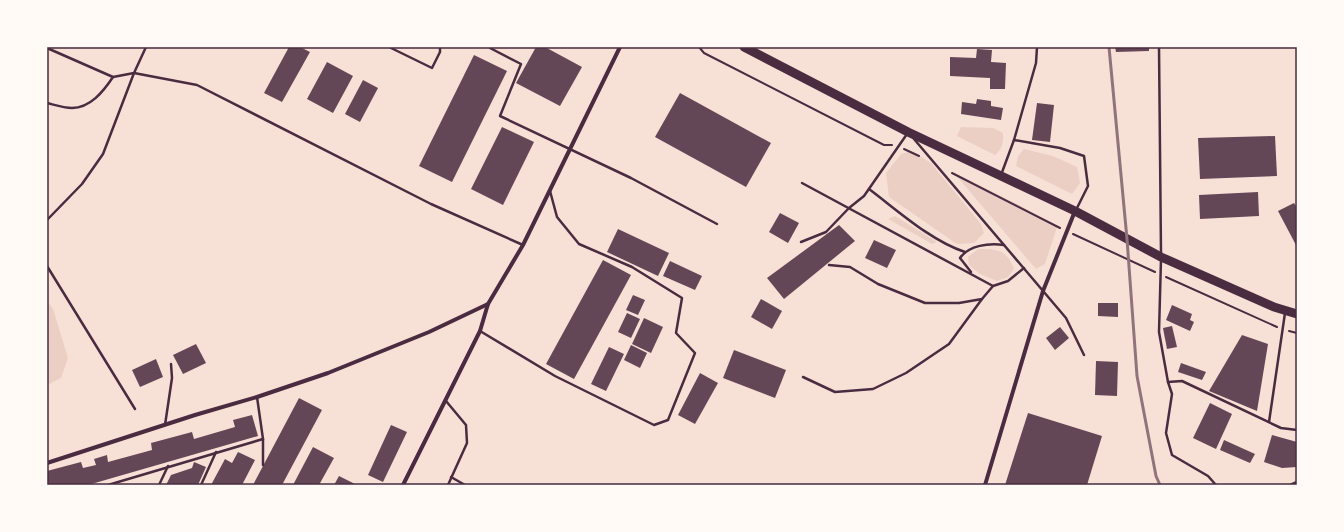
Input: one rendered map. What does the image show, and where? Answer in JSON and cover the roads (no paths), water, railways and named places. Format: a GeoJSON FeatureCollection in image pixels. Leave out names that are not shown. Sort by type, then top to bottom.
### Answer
{"type":"FeatureCollection","features":[{"type":"Feature","properties":{"kind":"main road"},"geometry":{"type":"LineString","coordinates":[[744,47],[908,132],[1075,211],[1161,257],[1297,314]]}},
{"type":"Feature","properties":{"kind":"street"},"geometry":{"type":"LineString","coordinates":[[403,485],[480,331],[488,304],[523,245],[620,47]]}},
{"type":"Feature","properties":{"kind":"street"},"geometry":{"type":"LineString","coordinates":[[984,485],[1043,291],[1075,211]]}},
{"type":"Feature","properties":{"kind":"street"},"geometry":{"type":"LineString","coordinates":[[47,462],[257,397],[328,373],[429,332],[488,304]]}},
{"type":"Feature","properties":{"kind":"lane"},"geometry":{"type":"LineString","coordinates":[[47,220],[82,184],[103,154],[134,73],[146,47]]}},
{"type":"Feature","properties":{"kind":"lane"},"geometry":{"type":"LineString","coordinates":[[389,47],[432,68],[440,52],[440,47]]}},
{"type":"Feature","properties":{"kind":"lane"},"geometry":{"type":"LineString","coordinates":[[1001,175],[1014,140],[1036,63],[1037,47]]}},
{"type":"Feature","properties":{"kind":"lane"},"geometry":{"type":"LineString","coordinates":[[1159,47],[1161,257],[1159,332],[1168,382],[1172,394],[1166,433],[1172,455],[1208,476],[1216,485]]}},
{"type":"Feature","properties":{"kind":"lane"},"geometry":{"type":"LineString","coordinates":[[47,48],[113,77],[134,73],[197,85],[431,204],[523,245]]}},
{"type":"Feature","properties":{"kind":"lane"},"geometry":{"type":"LineString","coordinates":[[490,48],[521,64],[500,116],[631,178],[717,224]]}},
{"type":"Feature","properties":{"kind":"lane"},"geometry":{"type":"LineString","coordinates":[[47,103],[71,108],[86,105],[103,92],[113,77]]}},
{"type":"Feature","properties":{"kind":"lane"},"geometry":{"type":"LineString","coordinates":[[801,242],[826,232],[849,208],[864,196],[908,132],[1066,318],[1084,355]]}},
{"type":"Feature","properties":{"kind":"lane"},"geometry":{"type":"LineString","coordinates":[[1014,140],[1060,148],[1084,156],[1088,186],[1075,211]]}},
{"type":"Feature","properties":{"kind":"lane"},"geometry":{"type":"LineString","coordinates":[[802,183],[993,286]]}},
{"type":"Feature","properties":{"kind":"lane"},"geometry":{"type":"LineString","coordinates":[[869,189],[915,224],[953,248],[965,252]]}},
{"type":"Feature","properties":{"kind":"lane"},"geometry":{"type":"LineString","coordinates":[[480,331],[555,376],[654,425],[668,420],[695,353],[676,333],[682,298],[632,267],[579,244],[558,217],[549,191]]}},
{"type":"Feature","properties":{"kind":"lane"},"geometry":{"type":"LineString","coordinates":[[971,273],[960,258],[965,252],[990,243],[1005,245]]}},
{"type":"Feature","properties":{"kind":"lane"},"geometry":{"type":"LineString","coordinates":[[830,265],[850,267],[878,284],[925,303],[959,303],[982,299]]}},
{"type":"Feature","properties":{"kind":"lane"},"geometry":{"type":"LineString","coordinates":[[47,266],[135,409]]}},
{"type":"Feature","properties":{"kind":"lane"},"geometry":{"type":"LineString","coordinates":[[803,377],[835,392],[873,389],[906,373],[949,344],[993,286],[1008,281],[1024,268]]}},
{"type":"Feature","properties":{"kind":"lane"},"geometry":{"type":"LineString","coordinates":[[1269,422],[1285,310]]}},
{"type":"Feature","properties":{"kind":"lane"},"geometry":{"type":"LineString","coordinates":[[165,425],[172,378],[171,364]]}},
{"type":"Feature","properties":{"kind":"lane"},"geometry":{"type":"LineString","coordinates":[[1168,382],[1182,381],[1282,428],[1297,430]]}},
{"type":"Feature","properties":{"kind":"lane"},"geometry":{"type":"LineString","coordinates":[[257,397],[263,439],[263,465]]}},
{"type":"Feature","properties":{"kind":"lane"},"geometry":{"type":"LineString","coordinates":[[446,400],[466,425],[467,443],[448,485]]}},
{"type":"Feature","properties":{"kind":"lane"},"geometry":{"type":"LineString","coordinates":[[108,485],[118,484],[168,466],[263,439]]}},
{"type":"Feature","properties":{"kind":"lane"},"geometry":{"type":"LineString","coordinates":[[201,485],[217,452]]}},
{"type":"Feature","properties":{"kind":"lane"},"geometry":{"type":"LineString","coordinates":[[159,485],[168,466]]}},
{"type":"Feature","properties":{"kind":"lane"},"geometry":{"type":"LineString","coordinates":[[451,477],[465,485]]}},
{"type":"Feature","properties":{"kind":"lane"},"geometry":{"type":"LineString","coordinates":[[1290,485],[1297,482]]}},
{"type":"Feature","properties":{"kind":"railway"},"geometry":{"type":"LineString","coordinates":[[1109,47],[1127,239],[1137,376],[1156,476],[1160,485]]}}]}
